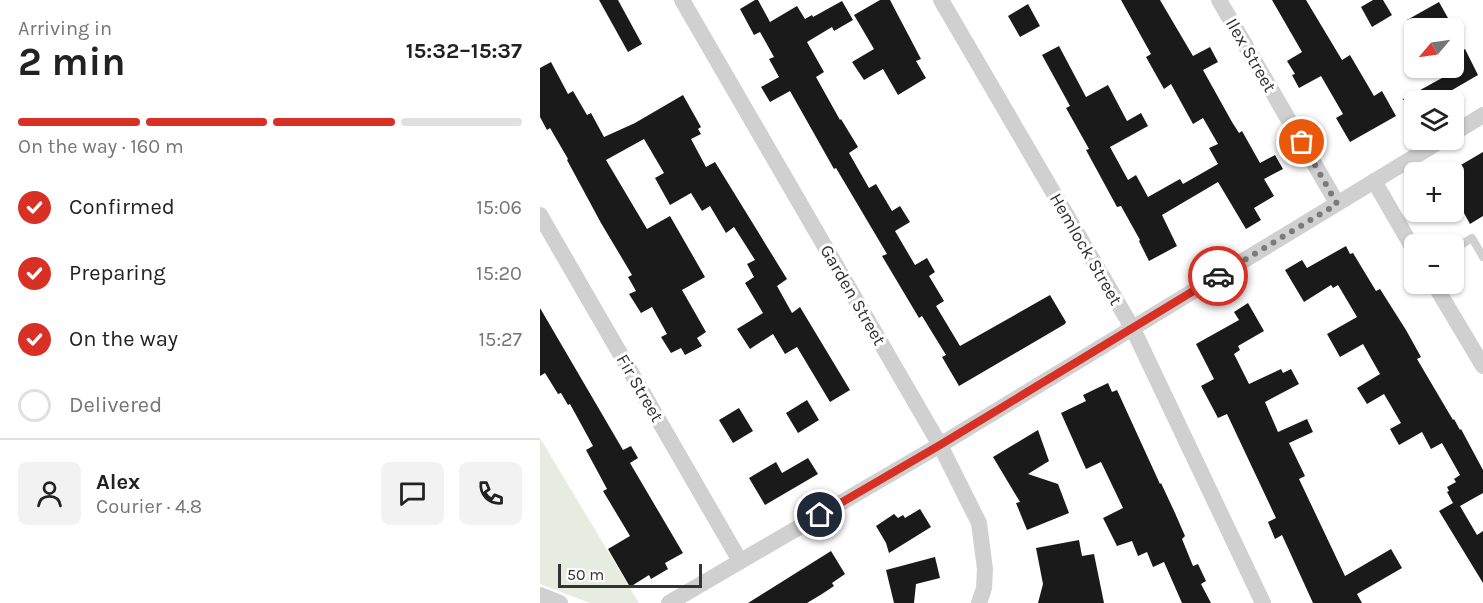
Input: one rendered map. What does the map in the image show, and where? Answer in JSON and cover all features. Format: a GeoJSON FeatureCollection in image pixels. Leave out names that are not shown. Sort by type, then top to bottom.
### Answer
{"type":"FeatureCollection","features":[{"type":"Feature","properties":{"kind":"street","name":"Garden Street"},"geometry":{"type":"LineString","coordinates":[[682,0],[940,445],[979,523],[985,569],[984,588],[979,603]]}},
{"type":"Feature","properties":{"kind":"street","name":"Hemlock Street"},"geometry":{"type":"LineString","coordinates":[[941,0],[1133,329],[1263,603]]}},
{"type":"Feature","properties":{"kind":"street","name":"Ilex Street"},"geometry":{"type":"LineString","coordinates":[[1219,0],[1337,204]]}},
{"type":"Feature","properties":{"kind":"street"},"geometry":{"type":"LineString","coordinates":[[1464,127],[1483,115]]}},
{"type":"Feature","properties":{"kind":"street"},"geometry":{"type":"LineString","coordinates":[[669,603],[940,445],[1425,150]]}},
{"type":"Feature","properties":{"kind":"street"},"geometry":{"type":"LineString","coordinates":[[1374,181],[1405,234]]}},
{"type":"Feature","properties":{"kind":"street","name":"Fir Street"},"geometry":{"type":"LineString","coordinates":[[540,215],[740,561]]}},
{"type":"Feature","properties":{"kind":"street"},"geometry":{"type":"LineString","coordinates":[[1440,294],[1483,366]]}},
{"type":"Feature","properties":{"kind":"street"},"geometry":{"type":"LineString","coordinates":[[540,595],[561,603]]}},
{"type":"Feature","properties":{"kind":"lane"},"geometry":{"type":"LineString","coordinates":[[1464,243],[1472,238],[1483,257]]}},
{"type":"Feature","properties":{"kind":"shaded area"},"geometry":{"type":"Polygon","coordinates":[[[540,438],[639,603],[590,603],[540,584],[540,438]]]}},
{"type":"Feature","properties":{"kind":"building"},"geometry":{"type":"Polygon","coordinates":[[[599,0],[618,0],[642,44],[628,52],[599,0]]]}},
{"type":"Feature","properties":{"kind":"building"},"geometry":{"type":"Polygon","coordinates":[[[758,0],[770,22],[797,6],[805,19],[842,1],[853,20],[834,31],[832,27],[807,42],[824,72],[816,77],[858,147],[849,153],[869,188],[876,184],[892,211],[900,206],[910,222],[895,231],[915,265],[927,258],[935,272],[929,276],[944,301],[936,306],[960,346],[1050,295],[1066,322],[1065,324],[959,386],[942,357],[946,355],[922,316],[919,318],[882,256],[887,254],[836,168],[834,169],[790,91],[770,102],[761,87],[779,77],[769,59],[774,57],[760,32],[754,35],[740,9],[758,0]]]}},
{"type":"Feature","properties":{"kind":"building"},"geometry":{"type":"Polygon","coordinates":[[[880,0],[890,0],[921,59],[916,61],[926,78],[898,95],[883,69],[864,80],[852,62],[874,49],[854,15],[880,0]]]}},
{"type":"Feature","properties":{"kind":"building"},"geometry":{"type":"Polygon","coordinates":[[[1121,0],[1160,0],[1193,56],[1210,47],[1218,62],[1203,70],[1232,122],[1239,133],[1242,131],[1260,163],[1275,155],[1283,169],[1264,179],[1274,196],[1254,208],[1261,220],[1246,229],[1218,182],[1162,215],[1177,246],[1149,261],[1121,206],[1117,207],[1086,150],[1089,149],[1066,108],[1070,106],[1042,55],[1059,46],[1086,97],[1108,85],[1127,121],[1141,113],[1148,126],[1110,147],[1128,180],[1136,175],[1148,197],[1180,179],[1183,184],[1218,164],[1209,148],[1218,144],[1203,118],[1193,124],[1171,84],[1164,89],[1146,57],[1151,54],[1121,0]]]}},
{"type":"Feature","properties":{"kind":"building"},"geometry":{"type":"Polygon","coordinates":[[[1272,0],[1306,0],[1342,60],[1350,55],[1374,96],[1382,91],[1396,116],[1350,142],[1336,118],[1343,114],[1321,76],[1299,88],[1292,75],[1295,74],[1287,61],[1302,52],[1272,0]]]}},
{"type":"Feature","properties":{"kind":"building"},"geometry":{"type":"Polygon","coordinates":[[[1373,0],[1383,0],[1392,15],[1372,27],[1361,7],[1373,0]]]}},
{"type":"Feature","properties":{"kind":"building"},"geometry":{"type":"Polygon","coordinates":[[[1439,2],[1448,18],[1411,18],[1439,2]]]}},
{"type":"Feature","properties":{"kind":"building"},"geometry":{"type":"Polygon","coordinates":[[[1028,4],[1040,26],[1020,37],[1008,16],[1028,4]]]}},
{"type":"Feature","properties":{"kind":"building"},"geometry":{"type":"Polygon","coordinates":[[[1464,50],[1478,75],[1452,90],[1420,90],[1442,78],[1464,78],[1464,50]]]}},
{"type":"Feature","properties":{"kind":"building"},"geometry":{"type":"Polygon","coordinates":[[[551,62],[568,94],[573,91],[587,115],[591,113],[604,137],[635,123],[683,95],[701,127],[698,129],[701,134],[691,139],[706,167],[715,162],[787,279],[777,286],[792,313],[800,307],[850,390],[830,402],[797,347],[785,354],[773,334],[750,349],[737,329],[763,313],[745,283],[754,277],[747,264],[755,260],[734,227],[726,233],[710,206],[702,211],[691,193],[670,205],[655,178],[664,173],[644,139],[606,160],[647,229],[670,216],[705,277],[682,290],[706,332],[697,338],[702,346],[685,355],[681,348],[671,353],[661,337],[667,334],[652,307],[641,313],[629,294],[636,291],[628,277],[632,275],[550,128],[547,130],[540,117],[540,68],[551,62]]]}},
{"type":"Feature","properties":{"kind":"building"},"geometry":{"type":"Polygon","coordinates":[[[1483,152],[1483,216],[1470,224],[1464,213],[1464,163],[1483,152]]]}},
{"type":"Feature","properties":{"kind":"building"},"geometry":{"type":"Polygon","coordinates":[[[1346,246],[1350,254],[1353,253],[1376,291],[1380,289],[1406,330],[1421,357],[1417,359],[1453,420],[1461,429],[1483,470],[1483,493],[1460,506],[1477,535],[1483,531],[1483,583],[1439,511],[1453,503],[1447,487],[1456,482],[1454,479],[1460,475],[1442,443],[1431,449],[1422,432],[1399,445],[1390,429],[1401,423],[1384,394],[1367,404],[1357,388],[1380,374],[1363,344],[1340,357],[1327,334],[1357,317],[1338,285],[1333,288],[1331,285],[1304,302],[1285,270],[1302,260],[1307,268],[1346,246]]]}},
{"type":"Feature","properties":{"kind":"building"},"geometry":{"type":"Polygon","coordinates":[[[1248,303],[1264,331],[1238,346],[1240,350],[1234,354],[1249,384],[1281,369],[1283,373],[1291,369],[1299,384],[1265,402],[1278,432],[1307,419],[1313,432],[1289,443],[1305,476],[1299,479],[1345,576],[1391,549],[1402,568],[1357,594],[1362,603],[1313,603],[1282,535],[1275,539],[1268,522],[1276,518],[1227,414],[1218,418],[1201,386],[1214,379],[1196,344],[1239,320],[1234,312],[1248,303]]]}},
{"type":"Feature","properties":{"kind":"building"},"geometry":{"type":"Polygon","coordinates":[[[540,308],[623,450],[631,446],[638,458],[630,463],[683,553],[665,563],[668,569],[651,579],[649,575],[630,587],[608,549],[630,536],[603,491],[607,489],[586,450],[593,446],[570,404],[568,405],[561,393],[558,394],[545,373],[540,376],[540,308]]]}},
{"type":"Feature","properties":{"kind":"building"},"geometry":{"type":"Polygon","coordinates":[[[1108,383],[1112,392],[1117,390],[1161,483],[1185,536],[1182,539],[1193,566],[1198,564],[1206,581],[1201,584],[1211,603],[1182,603],[1164,562],[1153,567],[1147,552],[1138,556],[1132,541],[1117,546],[1103,518],[1123,508],[1101,462],[1086,469],[1061,413],[1086,401],[1083,395],[1108,383]]]}},
{"type":"Feature","properties":{"kind":"building"},"geometry":{"type":"Polygon","coordinates":[[[807,400],[819,420],[798,433],[786,413],[807,400]]]}},
{"type":"Feature","properties":{"kind":"building"},"geometry":{"type":"Polygon","coordinates":[[[739,408],[753,431],[733,443],[719,420],[739,408]]]}},
{"type":"Feature","properties":{"kind":"building"},"geometry":{"type":"Polygon","coordinates":[[[1038,430],[1049,461],[1028,474],[1058,484],[1069,513],[1027,530],[1016,503],[1020,502],[993,457],[1038,430]]]}},
{"type":"Feature","properties":{"kind":"building"},"geometry":{"type":"Polygon","coordinates":[[[808,458],[818,474],[765,505],[749,478],[776,462],[782,473],[808,458]]]}},
{"type":"Feature","properties":{"kind":"building"},"geometry":{"type":"Polygon","coordinates":[[[920,509],[931,527],[889,553],[876,526],[894,514],[898,518],[903,515],[905,518],[920,509]]]}},
{"type":"Feature","properties":{"kind":"building"},"geometry":{"type":"Polygon","coordinates":[[[1079,540],[1082,556],[1094,554],[1104,603],[1038,603],[1043,584],[1036,548],[1079,540]]]}},
{"type":"Feature","properties":{"kind":"building"},"geometry":{"type":"Polygon","coordinates":[[[831,551],[845,574],[832,583],[834,586],[822,594],[807,603],[748,603],[831,551]]]}},
{"type":"Feature","properties":{"kind":"building"},"geometry":{"type":"Polygon","coordinates":[[[935,557],[940,578],[916,584],[914,603],[894,603],[886,570],[935,557]]]}},
{"type":"Feature","properties":{"kind":"way so far"},"geometry":{"type":"LineString","coordinates":[[1218,276],[1337,204],[1302,142]]}},
{"type":"Feature","properties":{"kind":"route"},"geometry":{"type":"LineString","coordinates":[[820,515],[1218,276]]}}]}
